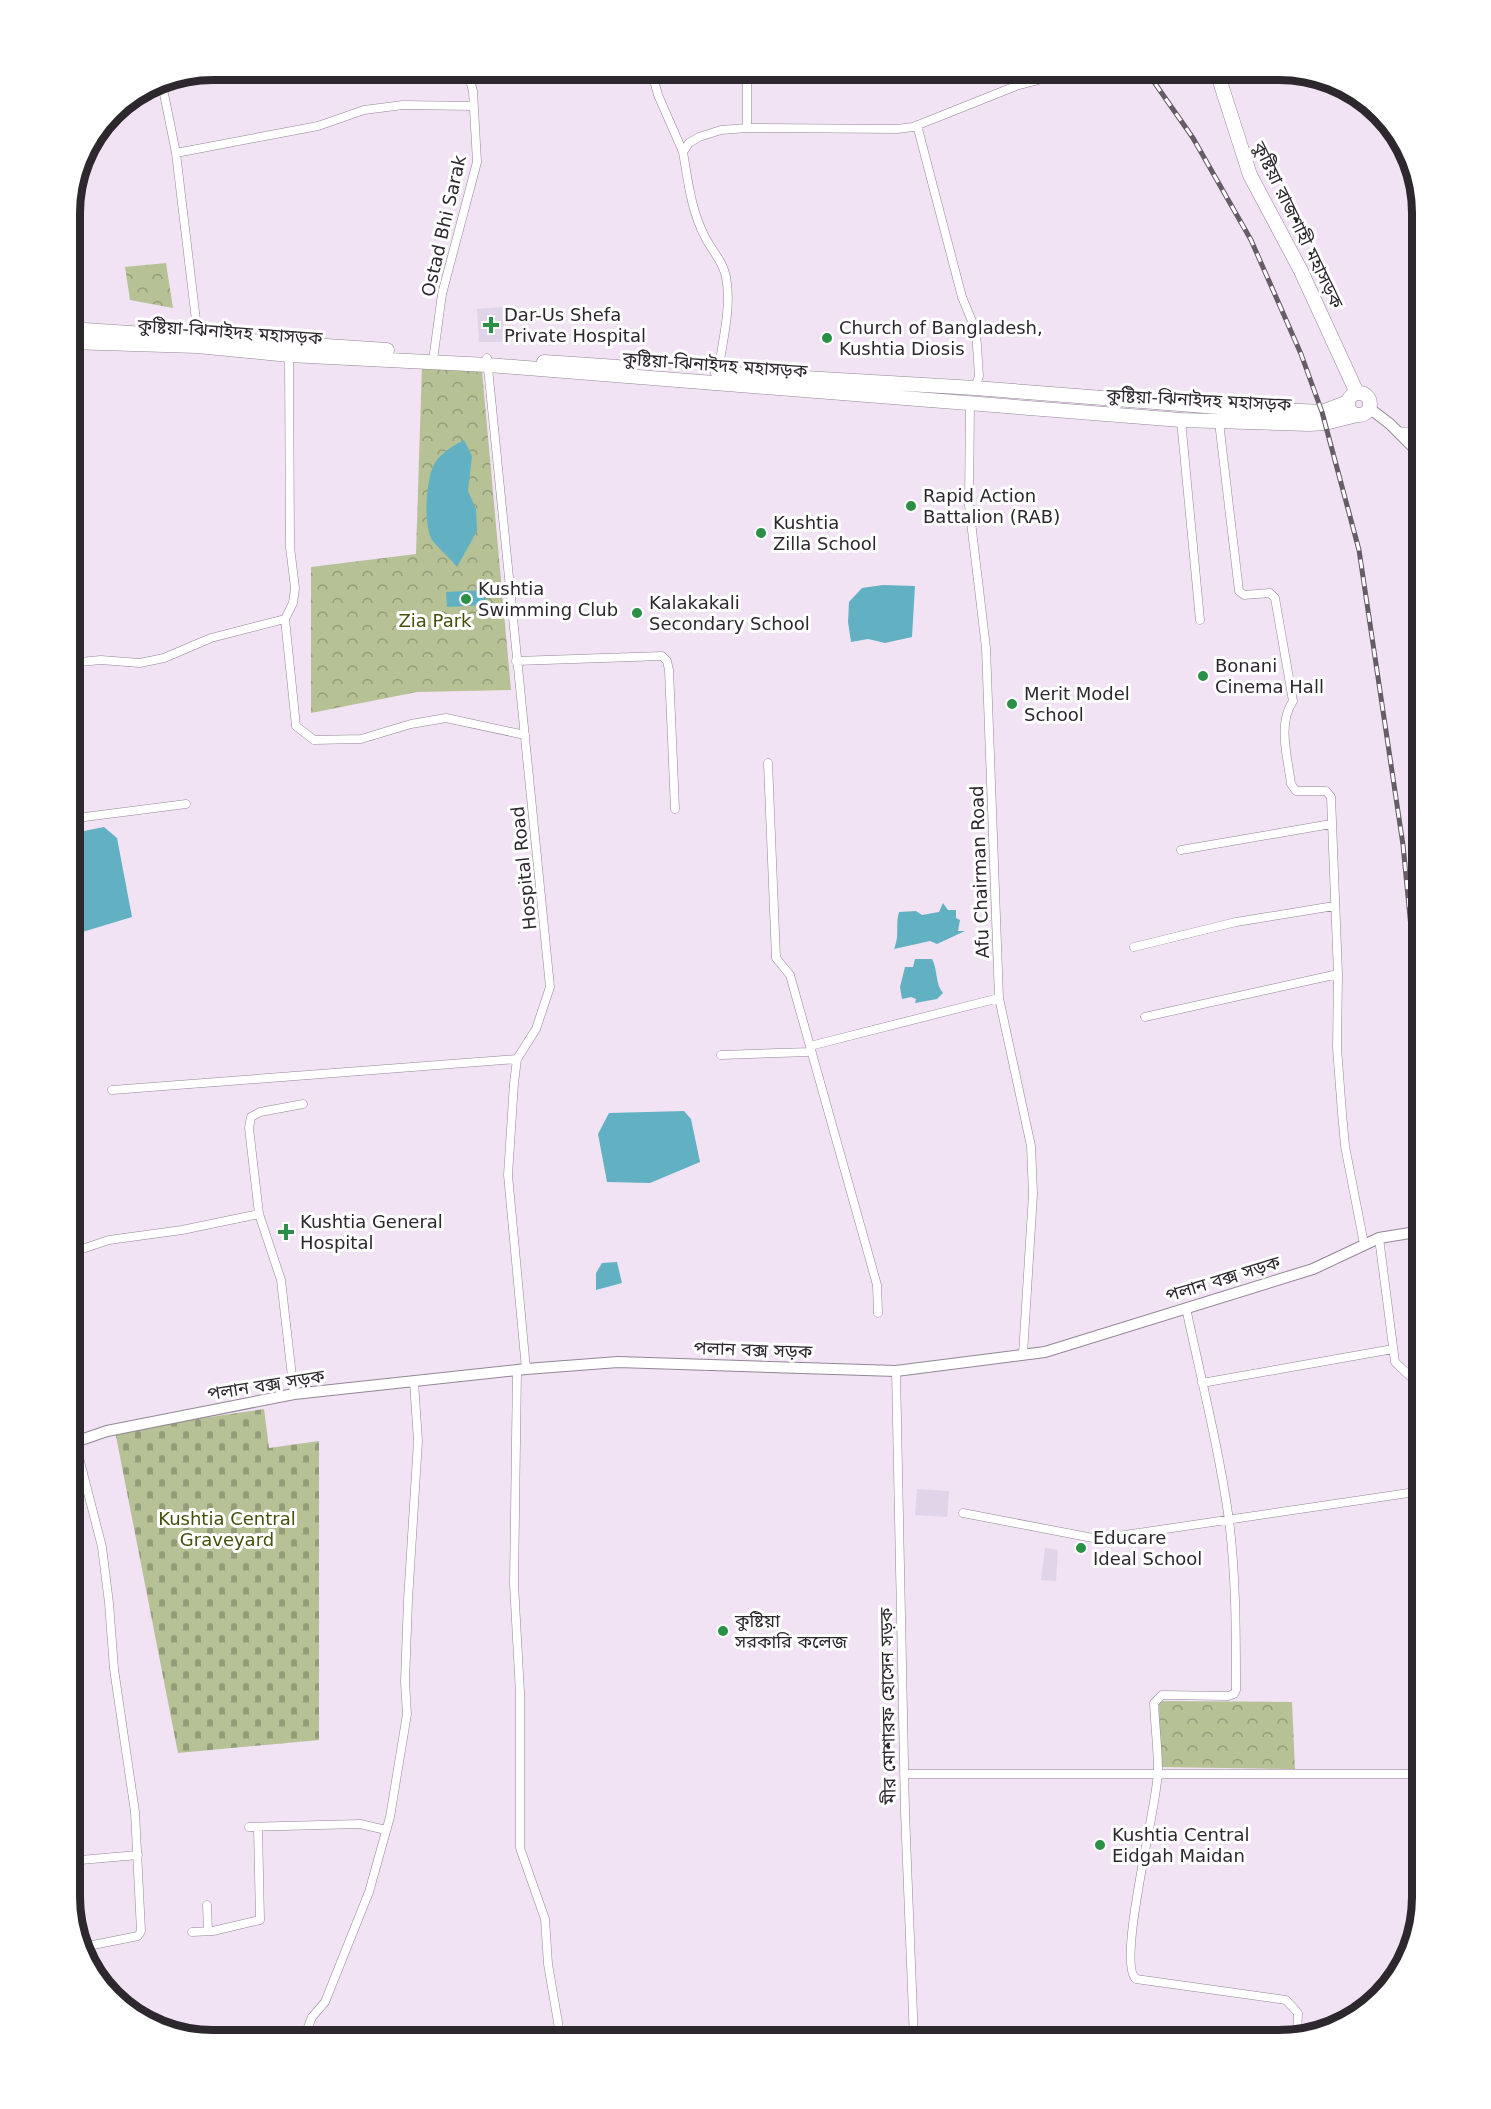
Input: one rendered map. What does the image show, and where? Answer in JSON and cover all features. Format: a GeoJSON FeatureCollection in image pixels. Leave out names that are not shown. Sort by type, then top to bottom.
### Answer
{"type":"FeatureCollection","features":[{"type":"Feature","properties":{"kind":"highway","name":"কুষ্টিয়া রাজশাহী মহাসড়ক"},"geometry":{"type":"LineString","coordinates":[[1220,80],[1250,175],[1301,271],[1353,397]]}},
{"type":"Feature","properties":{"kind":"highway","name":"কুষ্টিয়া-ঝিনাইদহ মহাসড়ক"},"geometry":{"type":"LineString","coordinates":[[80,330],[198,337],[289,349]]}},
{"type":"Feature","properties":{"kind":"highway","name":"কুষ্টিয়া-ঝিনাইদহ মহাসড়ক"},"geometry":{"type":"LineString","coordinates":[[80,342],[399,355],[619,371],[969,403],[1219,422],[1253,416],[1322,412],[1353,397]]}},
{"type":"Feature","properties":{"kind":"highway","name":"কুষ্টিয়া-ঝিনাইদহ মহাসড়ক"},"geometry":{"type":"LineString","coordinates":[[399,355],[434,353],[488,362]]}},
{"type":"Feature","properties":{"kind":"highway","name":"কুষ্টিয়া-ঝিনাইদহ মহাসড়ক"},"geometry":{"type":"LineString","coordinates":[[619,371],[975,388],[1129,401],[1325,423],[1363,412]]}},
{"type":"Feature","properties":{"kind":"highway"},"geometry":{"type":"LineString","coordinates":[[1055,410],[1056,395]]}},
{"type":"Feature","properties":{"kind":"highway"},"geometry":{"type":"LineString","coordinates":[[1353,397],[1368,397],[1363,412],[1349,409],[1353,397]]}},
{"type":"Feature","properties":{"kind":"highway"},"geometry":{"type":"LineString","coordinates":[[1129,401],[1129,416]]}},
{"type":"Feature","properties":{"kind":"main road"},"geometry":{"type":"LineString","coordinates":[[1363,412],[1399,432],[1412,446]]}},
{"type":"Feature","properties":{"kind":"main road","name":"পলান বক্স সড়ক"},"geometry":{"type":"LineString","coordinates":[[80,1440],[107,1431],[294,1394],[521,1369],[618,1362],[896,1371],[1045,1352],[1313,1269],[1379,1238],[1412,1233]]}},
{"type":"Feature","properties":{"kind":"street","name":"Ostad Bhi Sarak"},"geometry":{"type":"LineString","coordinates":[[434,353],[442,294],[477,162],[469,80]]}},
{"type":"Feature","properties":{"kind":"street"},"geometry":{"type":"LineString","coordinates":[[654,80],[658,95],[683,152],[693,208],[705,238],[721,262],[726,279],[727,308],[718,374]]}},
{"type":"Feature","properties":{"kind":"street"},"geometry":{"type":"LineString","coordinates":[[747,80],[747,128]]}},
{"type":"Feature","properties":{"kind":"street"},"geometry":{"type":"LineString","coordinates":[[683,152],[689,143],[699,137],[721,130],[747,128],[897,129],[917,125],[1016,86],[1039,80]]}},
{"type":"Feature","properties":{"kind":"street"},"geometry":{"type":"LineString","coordinates":[[164,89],[176,153],[198,337]]}},
{"type":"Feature","properties":{"kind":"street"},"geometry":{"type":"LineString","coordinates":[[176,153],[318,126],[364,110],[403,105],[473,106]]}},
{"type":"Feature","properties":{"kind":"street","name":"Afu Chairman Road"},"geometry":{"type":"LineString","coordinates":[[917,125],[962,297],[976,331],[979,376],[969,403],[969,505],[986,648],[999,998],[1031,1146],[1033,1194],[1023,1354]]}},
{"type":"Feature","properties":{"kind":"street"},"geometry":{"type":"LineString","coordinates":[[289,349],[290,547],[295,588],[293,603],[285,619],[296,726],[314,740],[361,739],[411,724],[446,718],[525,735]]}},
{"type":"Feature","properties":{"kind":"street","name":"Hospital Road"},"geometry":{"type":"LineString","coordinates":[[488,362],[550,987],[536,1029],[517,1059],[508,1175],[521,1369],[514,1584],[520,1693],[520,1848],[545,1919],[548,1964],[559,2029]]}},
{"type":"Feature","properties":{"kind":"street"},"geometry":{"type":"LineString","coordinates":[[1181,420],[1200,620]]}},
{"type":"Feature","properties":{"kind":"street"},"geometry":{"type":"LineString","coordinates":[[1219,422],[1239,591],[1244,596],[1270,593],[1275,598],[1293,701],[1287,709],[1284,723],[1291,784],[1296,791],[1326,790],[1329,793],[1338,974],[1337,1048],[1342,1113],[1347,1154],[1364,1244]]}},
{"type":"Feature","properties":{"kind":"street"},"geometry":{"type":"LineString","coordinates":[[1399,432],[1412,432]]}},
{"type":"Feature","properties":{"kind":"street"},"geometry":{"type":"LineString","coordinates":[[80,662],[101,660],[140,663],[164,658],[211,638],[285,619]]}},
{"type":"Feature","properties":{"kind":"street"},"geometry":{"type":"LineString","coordinates":[[516,661],[662,656],[668,661],[675,808]]}},
{"type":"Feature","properties":{"kind":"street"},"geometry":{"type":"LineString","coordinates":[[768,764],[776,958],[790,975],[877,1286],[878,1312]]}},
{"type":"Feature","properties":{"kind":"street"},"geometry":{"type":"LineString","coordinates":[[80,818],[186,804]]}},
{"type":"Feature","properties":{"kind":"street"},"geometry":{"type":"LineString","coordinates":[[1181,850],[1331,824]]}},
{"type":"Feature","properties":{"kind":"street"},"geometry":{"type":"LineString","coordinates":[[1134,946],[1236,922],[1334,906]]}},
{"type":"Feature","properties":{"kind":"street"},"geometry":{"type":"LineString","coordinates":[[1145,1017],[1338,974]]}},
{"type":"Feature","properties":{"kind":"street"},"geometry":{"type":"LineString","coordinates":[[721,1055],[810,1049],[999,998]]}},
{"type":"Feature","properties":{"kind":"street"},"geometry":{"type":"LineString","coordinates":[[112,1090],[517,1059]]}},
{"type":"Feature","properties":{"kind":"street"},"geometry":{"type":"LineString","coordinates":[[294,1394],[281,1280],[259,1214],[249,1128],[251,1117],[260,1112],[303,1104]]}},
{"type":"Feature","properties":{"kind":"street"},"geometry":{"type":"LineString","coordinates":[[80,1250],[109,1240],[182,1230],[259,1214]]}},
{"type":"Feature","properties":{"kind":"street"},"geometry":{"type":"LineString","coordinates":[[1379,1238],[1395,1362],[1412,1378]]}},
{"type":"Feature","properties":{"kind":"street"},"geometry":{"type":"LineString","coordinates":[[1185,1308],[1228,1519],[1235,1582],[1236,1690],[1234,1694],[1228,1696],[1168,1695],[1156,1698],[1154,1702],[1158,1773],[1132,1928],[1132,1976],[1136,1979],[1286,2000],[1298,2013],[1297,2028]]}},
{"type":"Feature","properties":{"kind":"street"},"geometry":{"type":"LineString","coordinates":[[1202,1383],[1393,1349]]}},
{"type":"Feature","properties":{"kind":"street","name":"মীর মোশারফ হোসেন সড়ক"},"geometry":{"type":"LineString","coordinates":[[896,1371],[904,1774],[914,2030]]}},
{"type":"Feature","properties":{"kind":"street"},"geometry":{"type":"LineString","coordinates":[[307,2029],[312,2017],[325,2002],[366,1901],[386,1830],[407,1713],[405,1682],[408,1600],[418,1441],[414,1382]]}},
{"type":"Feature","properties":{"kind":"street"},"geometry":{"type":"LineString","coordinates":[[80,1471],[102,1547],[114,1669],[135,1812],[141,1931],[138,1936],[90,1946]]}},
{"type":"Feature","properties":{"kind":"street"},"geometry":{"type":"LineString","coordinates":[[963,1513],[1098,1539],[1412,1492]]}},
{"type":"Feature","properties":{"kind":"street"},"geometry":{"type":"LineString","coordinates":[[904,1774],[1412,1774]]}},
{"type":"Feature","properties":{"kind":"street"},"geometry":{"type":"LineString","coordinates":[[249,1827],[360,1824],[386,1830]]}},
{"type":"Feature","properties":{"kind":"street"},"geometry":{"type":"LineString","coordinates":[[192,1932],[260,1920],[258,1828]]}},
{"type":"Feature","properties":{"kind":"street"},"geometry":{"type":"LineString","coordinates":[[80,1860],[138,1855]]}},
{"type":"Feature","properties":{"kind":"street"},"geometry":{"type":"LineString","coordinates":[[207,1905],[208,1931]]}},
{"type":"Feature","properties":{"kind":"shaded area","name":"Dar-Us Shefa Private Hospital"},"geometry":{"type":"Polygon","coordinates":[[[503,307],[504,342],[479,342],[477,309],[503,307]]]}},
{"type":"Feature","properties":{"kind":"shaded area"},"geometry":{"type":"Polygon","coordinates":[[[917,1489],[949,1491],[947,1517],[915,1515],[917,1489]]]}},
{"type":"Feature","properties":{"kind":"shaded area"},"geometry":{"type":"Polygon","coordinates":[[[1045,1548],[1058,1550],[1056,1581],[1041,1580],[1045,1548]]]}},
{"type":"Feature","properties":{"kind":"green space"},"geometry":{"type":"Polygon","coordinates":[[[166,263],[173,308],[130,300],[125,267],[166,263]]]}},
{"type":"Feature","properties":{"kind":"green space","name":"Zia Park"},"geometry":{"type":"Polygon","coordinates":[[[422,365],[482,371],[511,690],[417,692],[311,713],[311,567],[416,554],[422,365]]]}},
{"type":"Feature","properties":{"kind":"green space","name":"Kushtia Central Graveyard"},"geometry":{"type":"Polygon","coordinates":[[[264,1409],[269,1448],[319,1441],[319,1740],[178,1753],[115,1431],[264,1409]]]}},
{"type":"Feature","properties":{"kind":"green space"},"geometry":{"type":"Polygon","coordinates":[[[1159,1701],[1292,1702],[1295,1769],[1160,1767],[1159,1701]]]}},
{"type":"Feature","properties":{"kind":"water"},"geometry":{"type":"Polygon","coordinates":[[[464,440],[472,456],[468,491],[476,509],[477,531],[457,567],[432,540],[427,524],[427,501],[429,479],[435,463],[444,452],[464,440]]]}},
{"type":"Feature","properties":{"kind":"water"},"geometry":{"type":"Polygon","coordinates":[[[883,585],[915,586],[912,637],[885,643],[868,639],[851,642],[848,622],[849,602],[862,588],[883,585]]]}},
{"type":"Feature","properties":{"kind":"water","name":"Kushtia Swimming Club"},"geometry":{"type":"Polygon","coordinates":[[[485,590],[486,605],[447,607],[446,592],[485,590]]]}},
{"type":"Feature","properties":{"kind":"water"},"geometry":{"type":"Polygon","coordinates":[[[104,827],[117,838],[132,917],[80,933],[80,832],[104,827]]]}},
{"type":"Feature","properties":{"kind":"water"},"geometry":{"type":"Polygon","coordinates":[[[943,903],[948,910],[956,910],[956,918],[960,920],[958,931],[965,931],[937,944],[930,941],[894,949],[899,912],[916,911],[922,915],[939,912],[943,903]]]}},
{"type":"Feature","properties":{"kind":"water"},"geometry":{"type":"Polygon","coordinates":[[[915,959],[932,959],[943,993],[937,999],[915,1003],[916,999],[911,997],[902,999],[900,987],[905,967],[913,967],[915,959]]]}},
{"type":"Feature","properties":{"kind":"water"},"geometry":{"type":"Polygon","coordinates":[[[684,1111],[691,1119],[700,1162],[650,1183],[607,1182],[598,1134],[609,1113],[684,1111]]]}},
{"type":"Feature","properties":{"kind":"water"},"geometry":{"type":"Polygon","coordinates":[[[617,1262],[622,1283],[596,1290],[596,1273],[602,1263],[617,1262]]]}},
{"type":"Feature","properties":{"kind":"railway"},"geometry":{"type":"LineString","coordinates":[[1153,80],[1193,138],[1251,240],[1301,354],[1322,412],[1359,550],[1403,845],[1412,938]]}},
{"type":"Feature","properties":{"kind":"place","name":"Dar-Us Shefa Private Hospital"},"geometry":{"type":"Point","coordinates":[491,325]}},
{"type":"Feature","properties":{"kind":"place","name":"Church of Bangladesh, Kushtia Diosis"},"geometry":{"type":"Point","coordinates":[827,338]}},
{"type":"Feature","properties":{"kind":"place","name":"Rapid Action Battalion (RAB)"},"geometry":{"type":"Point","coordinates":[911,506]}},
{"type":"Feature","properties":{"kind":"place","name":"Kushtia Zilla School"},"geometry":{"type":"Point","coordinates":[761,533]}},
{"type":"Feature","properties":{"kind":"place","name":"Kushtia Swimming Club"},"geometry":{"type":"Point","coordinates":[466,599]}},
{"type":"Feature","properties":{"kind":"place","name":"Kalakakali Secondary School"},"geometry":{"type":"Point","coordinates":[637,613]}},
{"type":"Feature","properties":{"kind":"place","name":"Bonani Cinema Hall"},"geometry":{"type":"Point","coordinates":[1203,676]}},
{"type":"Feature","properties":{"kind":"place","name":"Merit Model School"},"geometry":{"type":"Point","coordinates":[1012,704]}},
{"type":"Feature","properties":{"kind":"place","name":"Kushtia General Hospital"},"geometry":{"type":"Point","coordinates":[286,1232]}},
{"type":"Feature","properties":{"kind":"place","name":"Educare Ideal School"},"geometry":{"type":"Point","coordinates":[1081,1548]}},
{"type":"Feature","properties":{"kind":"place","name":"কুষ্টিয়া সরকারি কলেজ"},"geometry":{"type":"Point","coordinates":[723,1631]}},
{"type":"Feature","properties":{"kind":"place","name":"Kushtia Central Eidgah Maidan"},"geometry":{"type":"Point","coordinates":[1100,1845]}}]}
